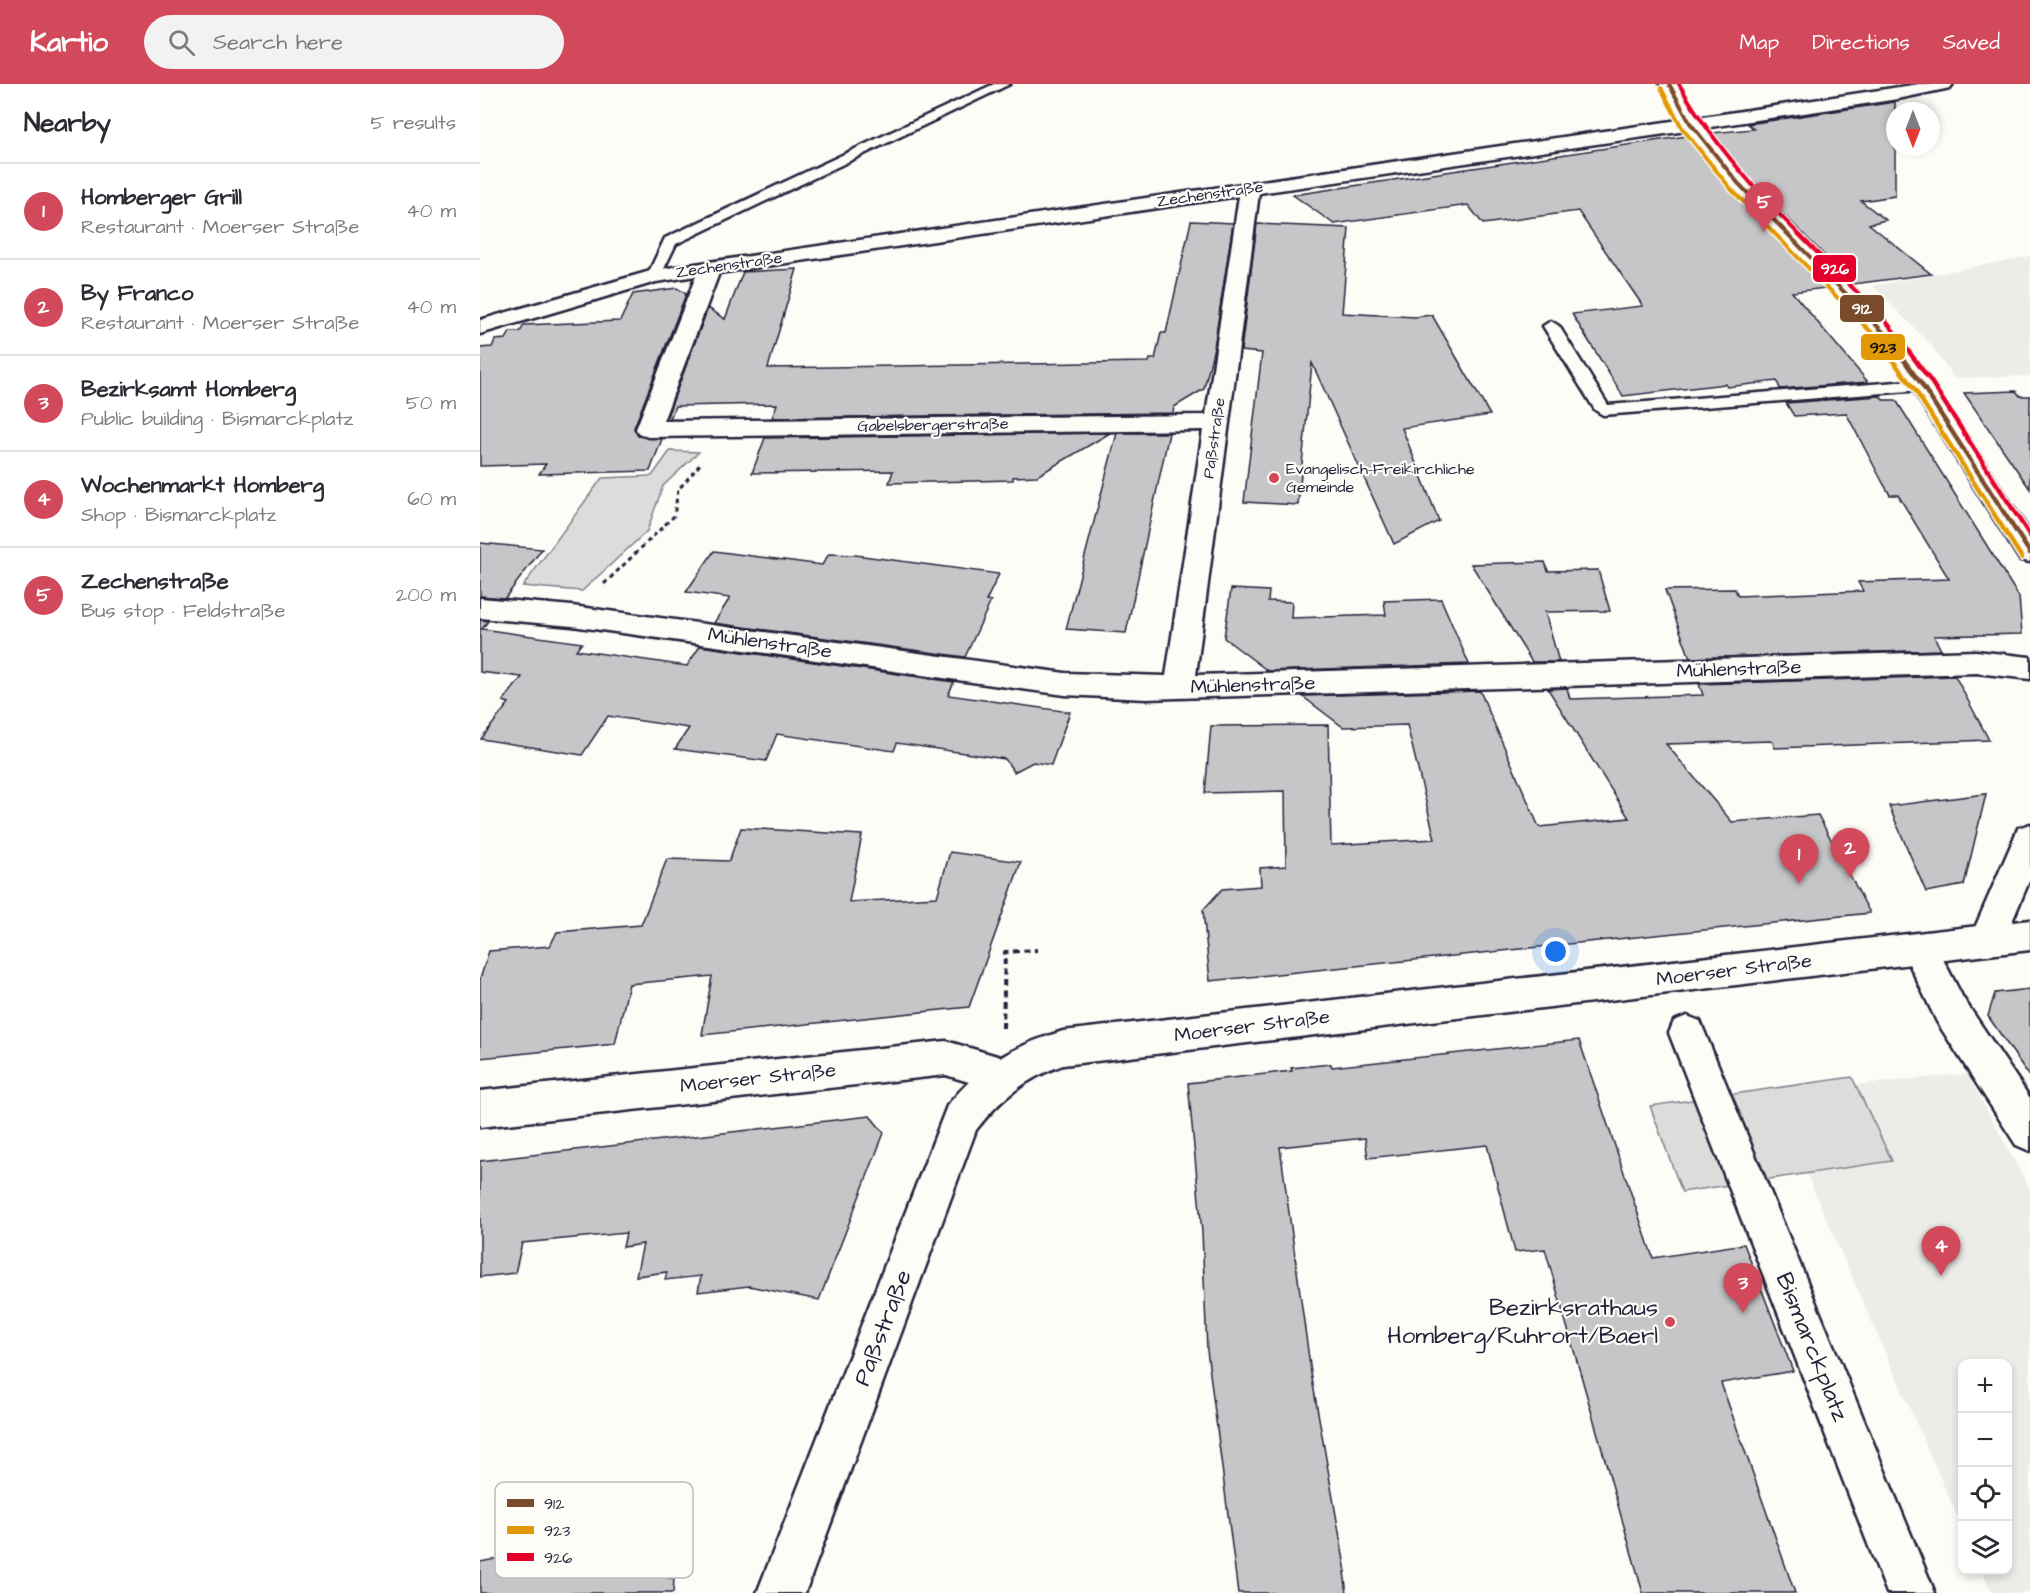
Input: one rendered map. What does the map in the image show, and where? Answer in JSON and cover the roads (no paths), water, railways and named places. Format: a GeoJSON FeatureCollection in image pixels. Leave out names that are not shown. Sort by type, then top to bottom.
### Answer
{"type":"FeatureCollection","features":[{"type":"Feature","properties":{"kind":"street"},"geometry":{"type":"LineString","coordinates":[[1669,84],[1690,123],[1738,183],[1878,325],[1922,385],[2030,553]]}},
{"type":"Feature","properties":{"kind":"street","name":"Zechenstraße"},"geometry":{"type":"LineString","coordinates":[[480,327],[654,276],[1898,94],[1944,84]]}},
{"type":"Feature","properties":{"kind":"street","name":"Paßstraße"},"geometry":{"type":"LineString","coordinates":[[1179,687],[1250,189]]}},
{"type":"Feature","properties":{"kind":"street","name":"Gabelsbergerstraße"},"geometry":{"type":"LineString","coordinates":[[710,268],[648,429],[1217,422]]}},
{"type":"Feature","properties":{"kind":"street","name":"Mühlenstraße"},"geometry":{"type":"LineString","coordinates":[[480,608],[572,616],[1065,684],[1179,687],[1976,662],[2030,668]]}},
{"type":"Feature","properties":{"kind":"street"},"geometry":{"type":"LineString","coordinates":[[1988,939],[2030,838]]}},
{"type":"Feature","properties":{"kind":"street","name":"Moerser Straße"},"geometry":{"type":"LineString","coordinates":[[480,1109],[946,1058],[1001,1074],[1029,1058],[1063,1048],[2030,935]]}},
{"type":"Feature","properties":{"kind":"street"},"geometry":{"type":"LineString","coordinates":[[1920,949],[1950,1010],[2030,1132]]}},
{"type":"Feature","properties":{"kind":"street","name":"Bismarckplatz"},"geometry":{"type":"LineString","coordinates":[[1687,1033],[1911,1593]]}},
{"type":"Feature","properties":{"kind":"street","name":"Paßstraße"},"geometry":{"type":"LineString","coordinates":[[781,1593],[961,1119],[982,1091],[1001,1074]]}},
{"type":"Feature","properties":{"kind":"lane"},"geometry":{"type":"LineString","coordinates":[[654,276],[670,241],[1004,84]]}},
{"type":"Feature","properties":{"kind":"lane"},"geometry":{"type":"LineString","coordinates":[[1551,326],[1603,410],[1922,385]]}},
{"type":"Feature","properties":{"kind":"place","name":"Zechenstraße"},"geometry":{"type":"Point","coordinates":[1764,232]}},
{"type":"Feature","properties":{"kind":"place","name":"Evangelisch-Freikirchliche Gemeinde"},"geometry":{"type":"Point","coordinates":[1274,478]}},
{"type":"Feature","properties":{"kind":"place","name":"By Franco"},"geometry":{"type":"Point","coordinates":[1850,878]}},
{"type":"Feature","properties":{"kind":"place","name":"Homberger Grill"},"geometry":{"type":"Point","coordinates":[1799,884]}},
{"type":"Feature","properties":{"kind":"place","name":"Wochenmarkt Homberg"},"geometry":{"type":"Point","coordinates":[1941,1276]}},
{"type":"Feature","properties":{"kind":"place","name":"Bezirksamt Homberg"},"geometry":{"type":"Point","coordinates":[1743,1313]}},
{"type":"Feature","properties":{"kind":"place","name":"Bezirksrathaus Homberg/Ruhrort/Baerl"},"geometry":{"type":"Point","coordinates":[1670,1322]}}]}
